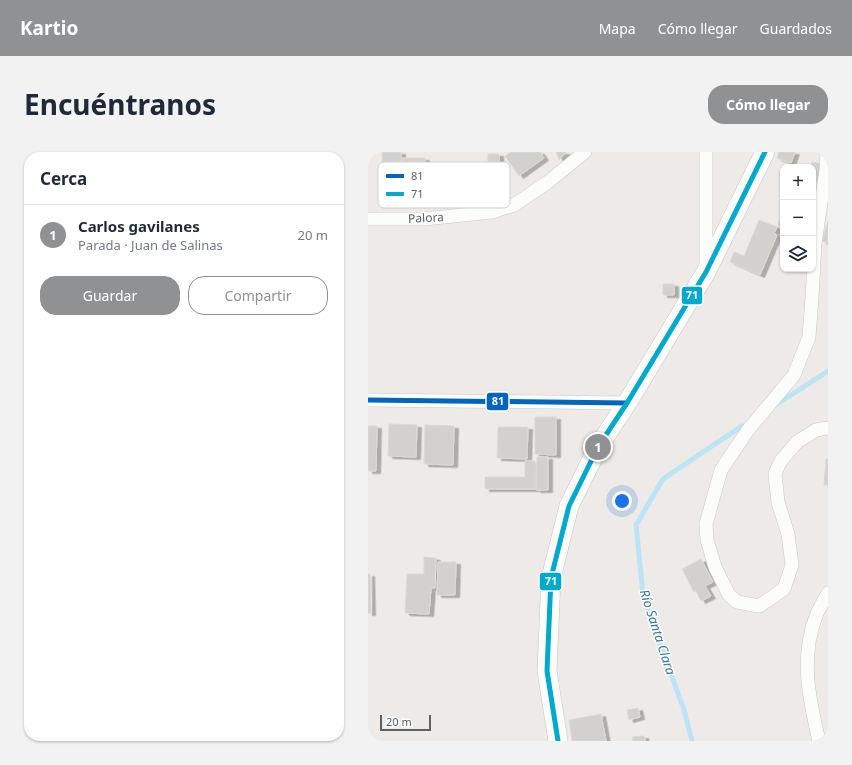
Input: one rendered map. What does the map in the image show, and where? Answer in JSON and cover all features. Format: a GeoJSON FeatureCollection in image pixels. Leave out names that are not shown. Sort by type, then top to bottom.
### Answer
{"type":"FeatureCollection","features":[{"type":"Feature","properties":{"kind":"street","name":"Palora"},"geometry":{"type":"LineString","coordinates":[[510,206],[548,182],[585,152]]}},
{"type":"Feature","properties":{"kind":"street"},"geometry":{"type":"LineString","coordinates":[[706,152],[706,272]]}},
{"type":"Feature","properties":{"kind":"street"},"geometry":{"type":"LineString","coordinates":[[558,741],[547,671],[552,578],[568,506],[598,447],[627,403],[706,272],[765,152]]}},
{"type":"Feature","properties":{"kind":"street"},"geometry":{"type":"LineString","coordinates":[[827,152],[826,170],[815,242],[809,337],[794,375],[748,430],[721,470],[706,524],[707,540],[715,567],[728,595],[737,602],[759,606],[784,589],[792,565],[788,534],[778,502],[775,474],[780,462],[797,442],[816,430],[828,428]]}},
{"type":"Feature","properties":{"kind":"street","name":"Palora"},"geometry":{"type":"LineString","coordinates":[[368,219],[431,218],[492,212],[505,208]]}},
{"type":"Feature","properties":{"kind":"street"},"geometry":{"type":"LineString","coordinates":[[368,400],[627,403]]}},
{"type":"Feature","properties":{"kind":"street"},"geometry":{"type":"LineString","coordinates":[[819,741],[810,703],[807,667],[808,643],[817,615],[828,594]]}},
{"type":"Feature","properties":{"kind":"building"},"geometry":{"type":"Polygon","coordinates":[[[382,152],[401,152],[401,162],[382,162],[382,152]]]}},
{"type":"Feature","properties":{"kind":"building"},"geometry":{"type":"Polygon","coordinates":[[[511,152],[540,152],[544,158],[519,176],[505,156],[511,152]]]}},
{"type":"Feature","properties":{"kind":"building"},"geometry":{"type":"Polygon","coordinates":[[[556,152],[566,152],[559,160],[556,152]]]}},
{"type":"Feature","properties":{"kind":"building"},"geometry":{"type":"Polygon","coordinates":[[[779,152],[795,152],[791,163],[777,158],[779,152]]]}},
{"type":"Feature","properties":{"kind":"building"},"geometry":{"type":"Polygon","coordinates":[[[488,154],[499,154],[499,162],[488,162],[488,154]]]}},
{"type":"Feature","properties":{"kind":"building"},"geometry":{"type":"Polygon","coordinates":[[[402,158],[425,158],[425,162],[402,162],[402,158]]]}},
{"type":"Feature","properties":{"kind":"building"},"geometry":{"type":"Polygon","coordinates":[[[812,162],[822,164],[818,182],[816,182],[816,164],[812,164],[812,162]]]}},
{"type":"Feature","properties":{"kind":"building"},"geometry":{"type":"Polygon","coordinates":[[[759,220],[777,227],[774,233],[777,235],[760,275],[730,262],[734,252],[744,256],[759,220]]]}},
{"type":"Feature","properties":{"kind":"building"},"geometry":{"type":"Polygon","coordinates":[[[828,221],[828,243],[822,241],[828,221]]]}},
{"type":"Feature","properties":{"kind":"building"},"geometry":{"type":"Polygon","coordinates":[[[663,284],[674,284],[674,295],[663,295],[663,284]]]}},
{"type":"Feature","properties":{"kind":"building"},"geometry":{"type":"Polygon","coordinates":[[[535,417],[556,417],[556,455],[535,454],[535,417]]]}},
{"type":"Feature","properties":{"kind":"building"},"geometry":{"type":"Polygon","coordinates":[[[389,424],[417,425],[416,457],[388,456],[389,424]]]}},
{"type":"Feature","properties":{"kind":"building"},"geometry":{"type":"Polygon","coordinates":[[[425,425],[454,426],[453,465],[424,464],[425,425]]]}},
{"type":"Feature","properties":{"kind":"building"},"geometry":{"type":"Polygon","coordinates":[[[368,426],[377,426],[376,471],[368,471],[368,426]]]}},
{"type":"Feature","properties":{"kind":"building"},"geometry":{"type":"Polygon","coordinates":[[[498,427],[528,427],[527,459],[497,458],[498,427]]]}},
{"type":"Feature","properties":{"kind":"building"},"geometry":{"type":"Polygon","coordinates":[[[537,457],[548,457],[548,490],[536,490],[537,457]]]}},
{"type":"Feature","properties":{"kind":"building"},"geometry":{"type":"Polygon","coordinates":[[[826,459],[828,459],[828,485],[824,485],[826,459]]]}},
{"type":"Feature","properties":{"kind":"building"},"geometry":{"type":"Polygon","coordinates":[[[525,461],[535,461],[535,489],[485,489],[485,477],[525,477],[525,461]]]}},
{"type":"Feature","properties":{"kind":"building"},"geometry":{"type":"Polygon","coordinates":[[[424,557],[436,558],[435,588],[431,588],[429,614],[405,613],[407,574],[424,574],[424,557]]]}},
{"type":"Feature","properties":{"kind":"building"},"geometry":{"type":"Polygon","coordinates":[[[701,559],[713,582],[705,586],[711,596],[701,601],[696,591],[694,592],[682,569],[701,559]]]}},
{"type":"Feature","properties":{"kind":"building"},"geometry":{"type":"Polygon","coordinates":[[[438,562],[456,562],[455,595],[437,595],[438,562]]]}},
{"type":"Feature","properties":{"kind":"building"},"geometry":{"type":"Polygon","coordinates":[[[368,574],[370,574],[371,613],[368,613],[368,574]]]}},
{"type":"Feature","properties":{"kind":"building"},"geometry":{"type":"Polygon","coordinates":[[[638,708],[640,717],[629,720],[627,710],[638,708]]]}},
{"type":"Feature","properties":{"kind":"building"},"geometry":{"type":"Polygon","coordinates":[[[601,714],[606,741],[572,741],[569,720],[601,714]]]}},
{"type":"Feature","properties":{"kind":"building"},"geometry":{"type":"Polygon","coordinates":[[[644,736],[645,741],[633,741],[632,737],[644,736]]]}},
{"type":"Feature","properties":{"kind":"waterway","name":"Río Santa Clara"},"geometry":{"type":"LineString","coordinates":[[774,406],[828,371]]}},
{"type":"Feature","properties":{"kind":"waterway","name":"Río Santa Clara"},"geometry":{"type":"LineString","coordinates":[[692,741],[684,710],[643,595],[636,525],[663,479],[742,426]]}},
{"type":"Feature","properties":{"kind":"transit line","name":"71"},"geometry":{"type":"LineString","coordinates":[[558,741],[547,671],[551,578],[569,506],[598,447],[627,403],[706,272],[765,152]]}},
{"type":"Feature","properties":{"kind":"transit line","name":"81"},"geometry":{"type":"LineString","coordinates":[[368,400],[627,403]]}},
{"type":"Feature","properties":{"kind":"place","name":"Carlos gavilanes"},"geometry":{"type":"Point","coordinates":[598,447]}}]}
